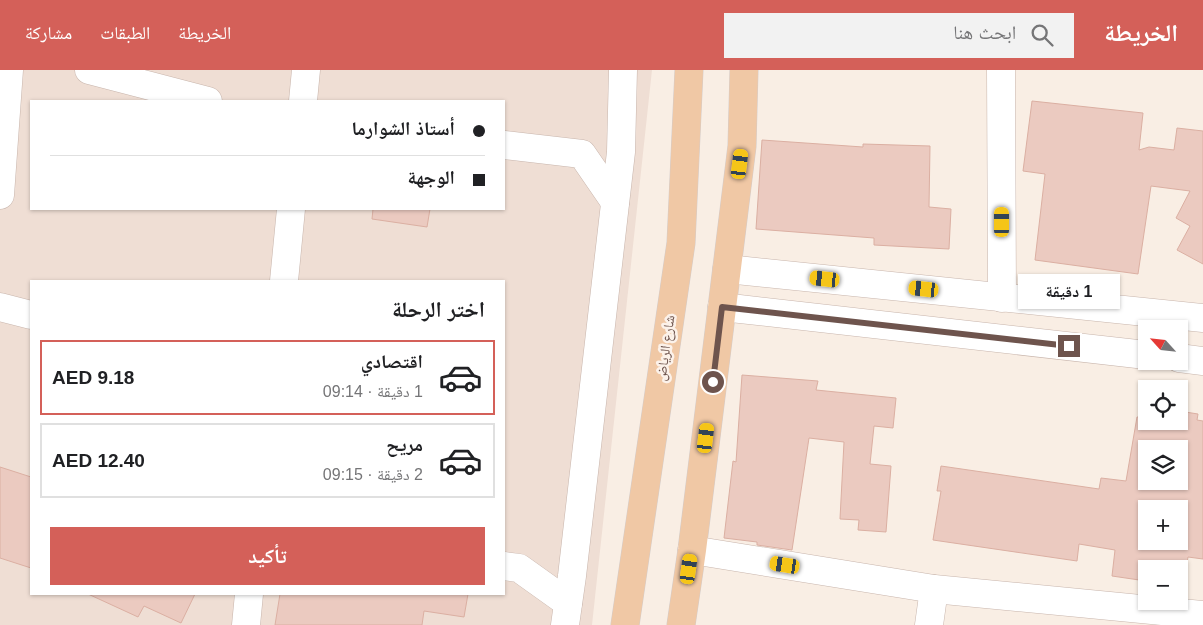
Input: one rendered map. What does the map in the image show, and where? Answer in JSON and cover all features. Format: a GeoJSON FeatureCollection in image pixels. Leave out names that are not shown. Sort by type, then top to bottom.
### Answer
{"type":"FeatureCollection","features":[{"type":"Feature","properties":{"kind":"main road","name":"شارع الرياض"},"geometry":{"type":"LineString","coordinates":[[625,625],[681,243],[689,70]]}},
{"type":"Feature","properties":{"kind":"main road"},"geometry":{"type":"LineString","coordinates":[[681,625],[742,146],[744,70]]}},
{"type":"Feature","properties":{"kind":"street"},"geometry":{"type":"LineString","coordinates":[[0,195],[9,70]]}},
{"type":"Feature","properties":{"kind":"street"},"geometry":{"type":"LineString","coordinates":[[89,70],[204,100]]}},
{"type":"Feature","properties":{"kind":"street"},"geometry":{"type":"LineString","coordinates":[[303,100],[306,70]]}},
{"type":"Feature","properties":{"kind":"street"},"geometry":{"type":"LineString","coordinates":[[505,566],[519,568],[560,606],[572,576],[621,152],[623,70]]}},
{"type":"Feature","properties":{"kind":"street"},"geometry":{"type":"LineString","coordinates":[[1001,70],[1002,298]]}},
{"type":"Feature","properties":{"kind":"street"},"geometry":{"type":"LineString","coordinates":[[505,145],[582,154],[615,202]]}},
{"type":"Feature","properties":{"kind":"street"},"geometry":{"type":"LineString","coordinates":[[284,280],[291,210]]}},
{"type":"Feature","properties":{"kind":"street"},"geometry":{"type":"LineString","coordinates":[[727,269],[1203,318]]}},
{"type":"Feature","properties":{"kind":"street"},"geometry":{"type":"LineString","coordinates":[[0,307],[30,315]]}},
{"type":"Feature","properties":{"kind":"street"},"geometry":{"type":"LineString","coordinates":[[722,307],[1138,354]]}},
{"type":"Feature","properties":{"kind":"street"},"geometry":{"type":"LineString","coordinates":[[1188,359],[1203,361]]}},
{"type":"Feature","properties":{"kind":"street"},"geometry":{"type":"LineString","coordinates":[[692,550],[934,589],[1190,618]]}},
{"type":"Feature","properties":{"kind":"street"},"geometry":{"type":"LineString","coordinates":[[930,625],[934,589]]}},
{"type":"Feature","properties":{"kind":"street"},"geometry":{"type":"LineString","coordinates":[[246,625],[249,595]]}},
{"type":"Feature","properties":{"kind":"shaded area"},"geometry":{"type":"Polygon","coordinates":[[[0,70],[652,70],[592,625],[0,625],[0,70]]]}},
{"type":"Feature","properties":{"kind":"building"},"geometry":{"type":"Polygon","coordinates":[[[1032,101],[1143,113],[1139,150],[1149,147],[1174,150],[1177,128],[1203,131],[1203,264],[1177,250],[1190,226],[1176,218],[1190,191],[1151,186],[1138,274],[1035,260],[1045,174],[1023,171],[1032,101]]]}},
{"type":"Feature","properties":{"kind":"building"},"geometry":{"type":"Polygon","coordinates":[[[762,140],[863,147],[863,144],[930,146],[929,207],[951,209],[949,249],[874,245],[874,238],[756,229],[762,140]]]}},
{"type":"Feature","properties":{"kind":"building"},"geometry":{"type":"Polygon","coordinates":[[[373,210],[430,210],[427,227],[372,219],[373,210]]]}},
{"type":"Feature","properties":{"kind":"building"},"geometry":{"type":"Polygon","coordinates":[[[742,375],[818,381],[816,390],[896,398],[893,428],[874,426],[870,464],[891,466],[886,532],[858,530],[859,520],[840,519],[844,442],[809,438],[792,550],[757,545],[757,542],[724,538],[733,461],[736,462],[742,375]]]}},
{"type":"Feature","properties":{"kind":"building"},"geometry":{"type":"Polygon","coordinates":[[[1188,412],[1198,414],[1197,420],[1203,421],[1203,559],[1188,557],[1188,560],[1138,560],[1138,580],[1112,576],[1115,550],[1079,544],[1077,561],[933,540],[941,491],[937,491],[941,466],[1099,489],[1101,478],[1126,481],[1137,417],[1138,430],[1188,430],[1188,412]]]}},
{"type":"Feature","properties":{"kind":"building"},"geometry":{"type":"Polygon","coordinates":[[[0,467],[30,477],[30,568],[0,558],[0,467]]]}},
{"type":"Feature","properties":{"kind":"building"},"geometry":{"type":"Polygon","coordinates":[[[90,595],[195,595],[181,623],[144,606],[138,617],[90,595]]]}},
{"type":"Feature","properties":{"kind":"building"},"geometry":{"type":"Polygon","coordinates":[[[280,595],[468,595],[464,617],[424,611],[422,625],[275,625],[280,595]]]}},
{"type":"Feature","properties":{"kind":"route"},"geometry":{"type":"LineString","coordinates":[[713,382],[722,307],[1069,346]]}}]}
